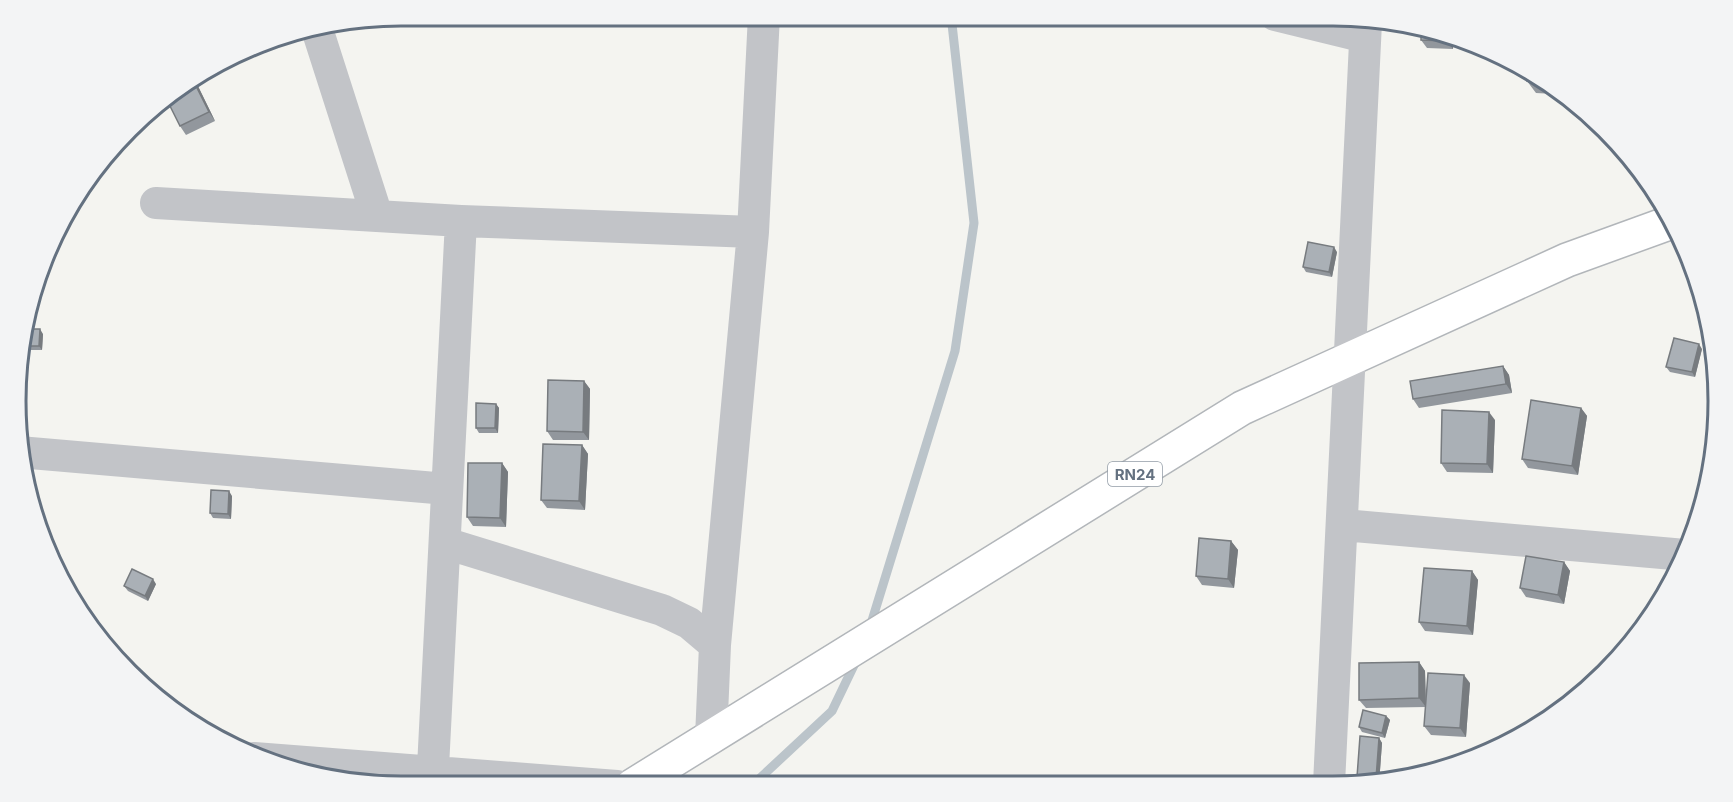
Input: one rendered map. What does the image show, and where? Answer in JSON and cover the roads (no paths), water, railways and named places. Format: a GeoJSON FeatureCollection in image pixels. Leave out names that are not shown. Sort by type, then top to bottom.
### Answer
{"type":"FeatureCollection","features":[{"type":"Feature","properties":{"kind":"main road","name":"RN24"},"geometry":{"type":"LineString","coordinates":[[648,776],[1242,408],[1567,260],[1664,225]]}},
{"type":"Feature","properties":{"kind":"street"},"geometry":{"type":"LineString","coordinates":[[711,738],[715,645],[753,232],[763,26]]}},
{"type":"Feature","properties":{"kind":"street"},"geometry":{"type":"LineString","coordinates":[[1329,776],[1365,29],[1346,26]]}},
{"type":"Feature","properties":{"kind":"street"},"geometry":{"type":"LineString","coordinates":[[318,35],[377,216]]}},
{"type":"Feature","properties":{"kind":"street"},"geometry":{"type":"LineString","coordinates":[[156,203],[461,221],[753,232]]}},
{"type":"Feature","properties":{"kind":"street"},"geometry":{"type":"LineString","coordinates":[[432,776],[461,221]]}},
{"type":"Feature","properties":{"kind":"street"},"geometry":{"type":"LineString","coordinates":[[29,453],[447,489]]}},
{"type":"Feature","properties":{"kind":"street"},"geometry":{"type":"LineString","coordinates":[[1343,525],[1675,554]]}},
{"type":"Feature","properties":{"kind":"street"},"geometry":{"type":"LineString","coordinates":[[445,543],[662,610],[689,623],[715,645]]}},
{"type":"Feature","properties":{"kind":"street"},"geometry":{"type":"LineString","coordinates":[[303,764],[407,776]]}},
{"type":"Feature","properties":{"kind":"waterway"},"geometry":{"type":"LineString","coordinates":[[870,627],[955,351],[974,223],[952,26]]}},
{"type":"Feature","properties":{"kind":"waterway"},"geometry":{"type":"LineString","coordinates":[[762,776],[832,711],[857,659]]}}]}
